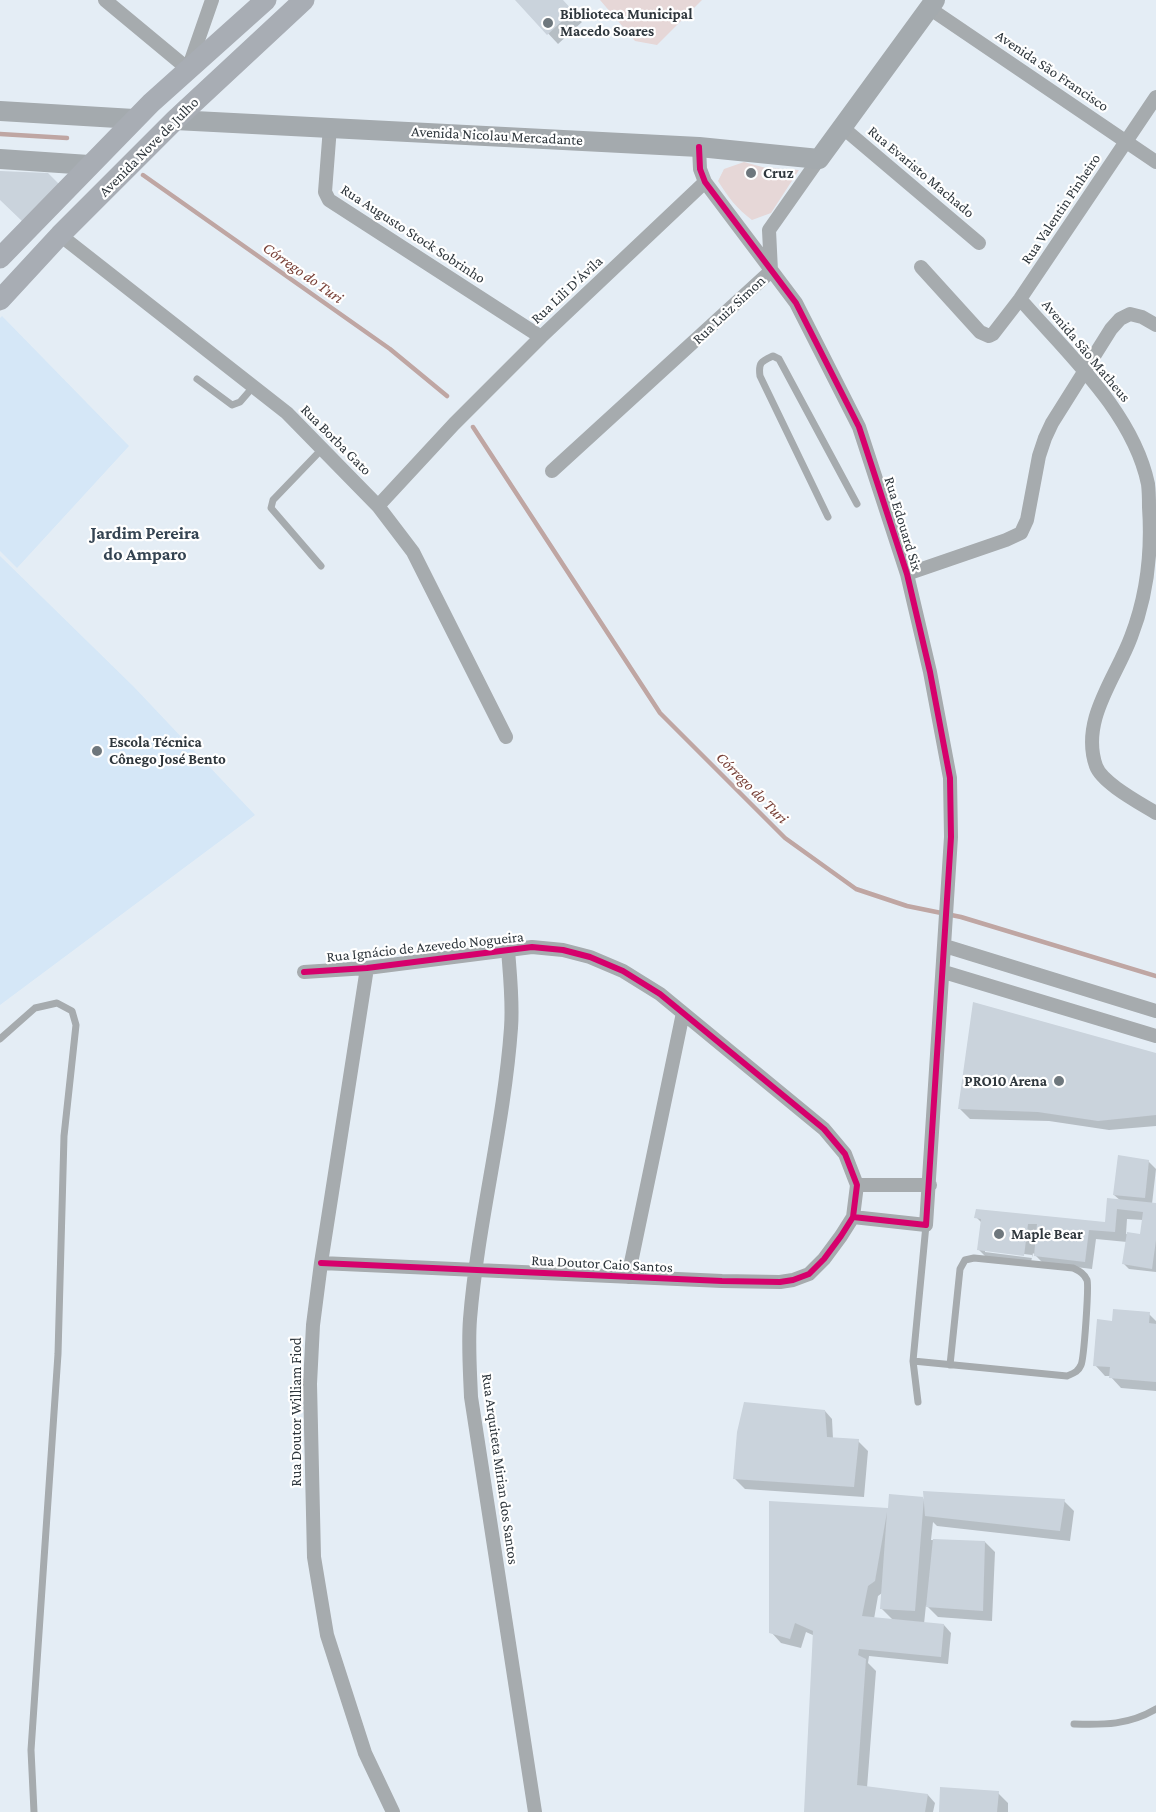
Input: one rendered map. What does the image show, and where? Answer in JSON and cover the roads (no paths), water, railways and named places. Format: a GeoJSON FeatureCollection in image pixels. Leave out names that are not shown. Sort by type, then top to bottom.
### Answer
{"type":"FeatureCollection","features":[{"type":"Feature","properties":{"kind":"main road","name":"Avenida Nove de Julho"},"geometry":{"type":"LineString","coordinates":[[0,258],[134,119],[266,0]]}},
{"type":"Feature","properties":{"kind":"main road","name":"Avenida Nove de Julho"},"geometry":{"type":"LineString","coordinates":[[0,300],[60,235],[175,120],[304,0]]}},
{"type":"Feature","properties":{"kind":"main road"},"geometry":{"type":"LineString","coordinates":[[819,159],[932,4]]}},
{"type":"Feature","properties":{"kind":"main road"},"geometry":{"type":"LineString","coordinates":[[0,111],[134,119]]}},
{"type":"Feature","properties":{"kind":"main road","name":"Avenida Nicolau Mercadante"},"geometry":{"type":"LineString","coordinates":[[175,120],[699,147],[819,159]]}},
{"type":"Feature","properties":{"kind":"main road"},"geometry":{"type":"LineString","coordinates":[[0,159],[89,165]]}},
{"type":"Feature","properties":{"kind":"street"},"geometry":{"type":"LineString","coordinates":[[105,0],[188,69],[212,0]]}},
{"type":"Feature","properties":{"kind":"street","name":"Avenida São Francisco"},"geometry":{"type":"LineString","coordinates":[[932,4],[1156,162]]}},
{"type":"Feature","properties":{"kind":"street","name":"Rua Valentin Pinheiro"},"geometry":{"type":"LineString","coordinates":[[921,267],[980,332],[989,336],[997,331],[1156,97]]}},
{"type":"Feature","properties":{"kind":"street","name":"Rua Augusto Stock Sobrinho"},"geometry":{"type":"LineString","coordinates":[[330,127],[325,192],[329,200],[541,337]]}},
{"type":"Feature","properties":{"kind":"street","name":"Rua Evaristo Machado"},"geometry":{"type":"LineString","coordinates":[[842,127],[979,243]]}},
{"type":"Feature","properties":{"kind":"street"},"geometry":{"type":"LineString","coordinates":[[699,147],[700,169],[705,182]]}},
{"type":"Feature","properties":{"kind":"street"},"geometry":{"type":"LineString","coordinates":[[740,229],[769,230],[819,159]]}},
{"type":"Feature","properties":{"kind":"street","name":"Rua Lili D'Ávila"},"geometry":{"type":"LineString","coordinates":[[378,506],[454,424],[541,337],[705,182]]}},
{"type":"Feature","properties":{"kind":"street","name":"Rua Edouard Six"},"geometry":{"type":"LineString","coordinates":[[705,182],[796,303],[859,428],[907,574],[930,672],[950,778],[951,837],[926,1225]]}},
{"type":"Feature","properties":{"kind":"street","name":"Rua Luiz Simon"},"geometry":{"type":"LineString","coordinates":[[552,471],[771,271],[769,230]]}},
{"type":"Feature","properties":{"kind":"street","name":"Rua Borba Gato"},"geometry":{"type":"LineString","coordinates":[[60,235],[287,413],[378,506],[413,552],[506,737]]}},
{"type":"Feature","properties":{"kind":"street","name":"Avenida São Matheus"},"geometry":{"type":"LineString","coordinates":[[1020,299],[1084,372],[1127,427],[1152,487],[1148,571],[1142,604],[1131,639],[1095,718],[1091,743],[1096,768],[1112,785],[1156,813]]}},
{"type":"Feature","properties":{"kind":"street"},"geometry":{"type":"LineString","coordinates":[[907,574],[1021,533],[1027,520],[1039,456],[1045,438],[1111,329],[1120,319],[1130,314],[1143,317],[1156,325]]}},
{"type":"Feature","properties":{"kind":"street"},"geometry":{"type":"LineString","coordinates":[[945,946],[1156,1011]]}},
{"type":"Feature","properties":{"kind":"street","name":"Rua Ignácio de Azevedo Nogueira"},"geometry":{"type":"LineString","coordinates":[[304,972],[367,968],[532,947],[563,950],[590,957],[623,971],[660,994],[824,1129],[845,1154],[857,1185],[853,1217]]}},
{"type":"Feature","properties":{"kind":"street","name":"Rua Arquiteta Mirian dos Santos"},"geometry":{"type":"LineString","coordinates":[[508,950],[511,1006],[508,1064],[475,1269],[470,1321],[471,1397],[535,1812]]}},
{"type":"Feature","properties":{"kind":"street","name":"Rua Doutor William Fiod"},"geometry":{"type":"LineString","coordinates":[[367,968],[313,1325],[310,1384],[314,1557],[331,1645],[365,1753],[393,1812]]}},
{"type":"Feature","properties":{"kind":"street"},"geometry":{"type":"LineString","coordinates":[[944,972],[1156,1036]]}},
{"type":"Feature","properties":{"kind":"street"},"geometry":{"type":"LineString","coordinates":[[628,1277],[683,1013]]}},
{"type":"Feature","properties":{"kind":"street"},"geometry":{"type":"LineString","coordinates":[[857,1185],[930,1185]]}},
{"type":"Feature","properties":{"kind":"street"},"geometry":{"type":"LineString","coordinates":[[853,1217],[926,1225]]}},
{"type":"Feature","properties":{"kind":"street","name":"Rua Doutor Caio Santos"},"geometry":{"type":"LineString","coordinates":[[321,1263],[766,1282],[793,1280],[809,1274],[824,1259],[853,1217]]}},
{"type":"Feature","properties":{"kind":"lane"},"geometry":{"type":"LineString","coordinates":[[828,517],[760,376],[759,368],[762,361],[773,356],[779,359],[857,504]]}},
{"type":"Feature","properties":{"kind":"lane"},"geometry":{"type":"LineString","coordinates":[[197,379],[232,405],[240,402],[253,387]]}},
{"type":"Feature","properties":{"kind":"lane"},"geometry":{"type":"LineString","coordinates":[[321,566],[271,508],[273,500],[322,449]]}},
{"type":"Feature","properties":{"kind":"lane"},"geometry":{"type":"LineString","coordinates":[[0,1039],[35,1008],[57,1003],[72,1011],[76,1025],[64,1136],[58,1354],[31,1750],[34,1812]]}},
{"type":"Feature","properties":{"kind":"lane"},"geometry":{"type":"LineString","coordinates":[[918,1402],[913,1361],[926,1225]]}},
{"type":"Feature","properties":{"kind":"lane"},"geometry":{"type":"LineString","coordinates":[[913,1361],[950,1365],[1067,1376],[1077,1372],[1082,1362],[1087,1306],[1088,1282],[1083,1273],[1073,1268],[974,1258],[965,1260],[960,1269],[950,1365]]}},
{"type":"Feature","properties":{"kind":"lane"},"geometry":{"type":"LineString","coordinates":[[1074,1724],[1106,1725],[1129,1721],[1156,1709]]}},
{"type":"Feature","properties":{"kind":"waterway","name":"Córrego do Turi"},"geometry":{"type":"LineString","coordinates":[[0,134],[67,138]]}},
{"type":"Feature","properties":{"kind":"waterway","name":"Córrego do Turi"},"geometry":{"type":"LineString","coordinates":[[143,175],[390,349],[447,396]]}},
{"type":"Feature","properties":{"kind":"waterway","name":"Córrego do Turi"},"geometry":{"type":"LineString","coordinates":[[473,427],[660,713],[785,838],[856,889],[907,906],[961,917],[1156,976]]}},
{"type":"Feature","properties":{"kind":"place","name":"Biblioteca Municipal Macedo Soares"},"geometry":{"type":"Point","coordinates":[548,23]}},
{"type":"Feature","properties":{"kind":"place","name":"Cruz"},"geometry":{"type":"Point","coordinates":[751,173]}},
{"type":"Feature","properties":{"kind":"place","name":"Escola Técnica Cônego José Bento"},"geometry":{"type":"Point","coordinates":[97,751]}},
{"type":"Feature","properties":{"kind":"place","name":"PRO10 Arena"},"geometry":{"type":"Point","coordinates":[1059,1081]}},
{"type":"Feature","properties":{"kind":"place","name":"Maple Bear"},"geometry":{"type":"Point","coordinates":[999,1234]}},
{"type":"Feature","properties":{"kind":"district","name":"Jardim Pereira do Amparo"},"geometry":{"type":"Point","coordinates":[145,543]}}]}
